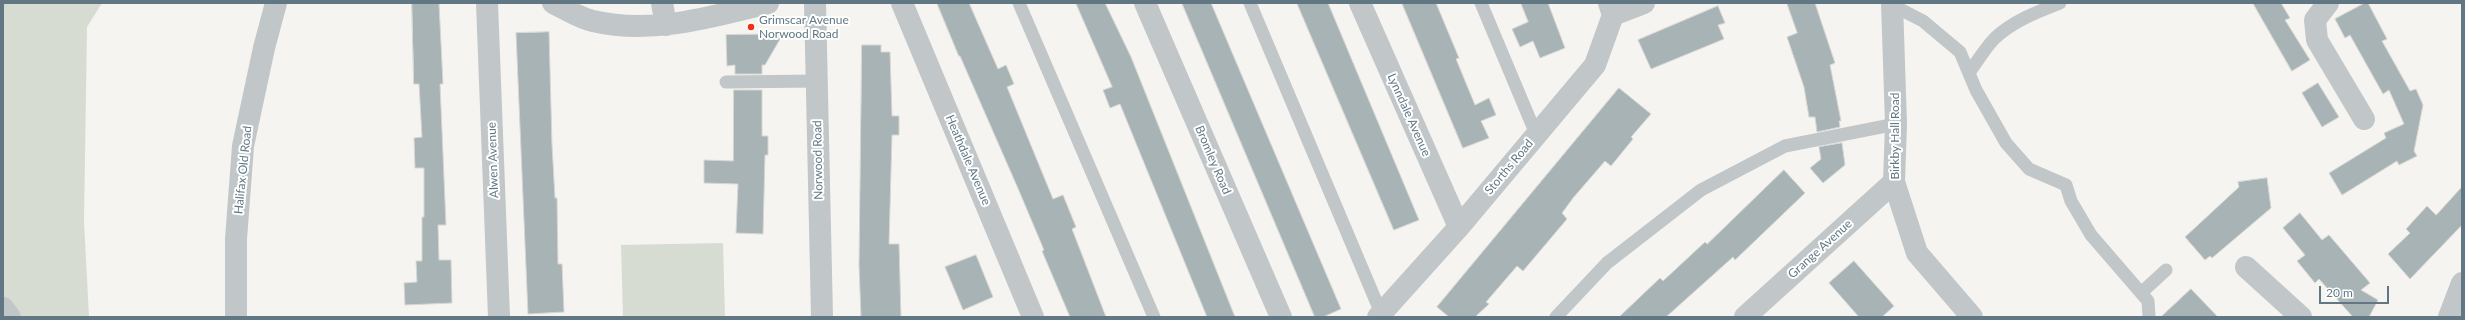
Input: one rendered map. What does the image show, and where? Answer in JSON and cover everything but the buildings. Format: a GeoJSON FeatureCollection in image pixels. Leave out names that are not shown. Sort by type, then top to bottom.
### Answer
{"type":"FeatureCollection","features":[{"type":"Feature","properties":{"kind":"street","name":"Halifax Old Road"},"geometry":{"type":"LineString","coordinates":[[236,317],[236,240],[243,146],[264,48],[276,3]]}},
{"type":"Feature","properties":{"kind":"street","name":"Alwen Avenue"},"geometry":{"type":"LineString","coordinates":[[487,3],[499,317]]}},
{"type":"Feature","properties":{"kind":"street"},"geometry":{"type":"LineString","coordinates":[[554,3],[591,21],[634,27],[666,25],[768,3]]}},
{"type":"Feature","properties":{"kind":"street"},"geometry":{"type":"LineString","coordinates":[[662,3],[666,25]]}},
{"type":"Feature","properties":{"kind":"street","name":"Norwood Road"},"geometry":{"type":"LineString","coordinates":[[815,3],[822,317]]}},
{"type":"Feature","properties":{"kind":"street","name":"Heathdale Avenue"},"geometry":{"type":"LineString","coordinates":[[902,3],[1033,317]]}},
{"type":"Feature","properties":{"kind":"street","name":"Bromley Road"},"geometry":{"type":"LineString","coordinates":[[1145,3],[1281,317]]}},
{"type":"Feature","properties":{"kind":"street","name":"Lynndale Avenue"},"geometry":{"type":"LineString","coordinates":[[1360,3],[1459,227]]}},
{"type":"Feature","properties":{"kind":"street"},"geometry":{"type":"LineString","coordinates":[[1611,9],[1644,3]]}},
{"type":"Feature","properties":{"kind":"street"},"geometry":{"type":"LineString","coordinates":[[2326,3],[2316,20],[2318,40],[2364,119]]}},
{"type":"Feature","properties":{"kind":"street","name":"Birkby Hall Road"},"geometry":{"type":"LineString","coordinates":[[1892,4],[1896,124],[1894,182],[1917,253],[1972,317]]}},
{"type":"Feature","properties":{"kind":"street","name":"Storths Road"},"geometry":{"type":"LineString","coordinates":[[1380,315],[1459,227],[1595,65],[1611,9]]}},
{"type":"Feature","properties":{"kind":"street","name":"Grange Avenue"},"geometry":{"type":"LineString","coordinates":[[1745,317],[1894,182]]}},
{"type":"Feature","properties":{"kind":"street"},"geometry":{"type":"LineString","coordinates":[[2246,267],[2301,317]]}},
{"type":"Feature","properties":{"kind":"street"},"geometry":{"type":"LineString","coordinates":[[2449,317],[2462,283]]}},
{"type":"Feature","properties":{"kind":"street"},"geometry":{"type":"LineString","coordinates":[[3,308],[10,317]]}},
{"type":"Feature","properties":{"kind":"lane"},"geometry":{"type":"LineString","coordinates":[[1019,3],[1154,317]]}},
{"type":"Feature","properties":{"kind":"lane"},"geometry":{"type":"LineString","coordinates":[[1250,3],[1380,315]]}},
{"type":"Feature","properties":{"kind":"lane"},"geometry":{"type":"LineString","coordinates":[[1481,3],[1536,134]]}},
{"type":"Feature","properties":{"kind":"lane"},"geometry":{"type":"LineString","coordinates":[[1969,73],[1994,39],[2008,28],[2027,17],[2060,3]]}},
{"type":"Feature","properties":{"kind":"lane"},"geometry":{"type":"LineString","coordinates":[[1892,4],[1923,21],[1960,52],[1976,90],[2006,143],[2029,170],[2066,185],[2071,201],[2091,235],[2148,301],[2149,317]]}},
{"type":"Feature","properties":{"kind":"lane"},"geometry":{"type":"LineString","coordinates":[[726,82],[816,81]]}},
{"type":"Feature","properties":{"kind":"lane"},"geometry":{"type":"LineString","coordinates":[[1556,317],[1607,264],[1701,190],[1784,146],[1896,124]]}},
{"type":"Feature","properties":{"kind":"lane"},"geometry":{"type":"LineString","coordinates":[[2141,293],[2166,270]]}},
{"type":"Feature","properties":{"kind":"shaded area"},"geometry":{"type":"Polygon","coordinates":[[[3,3],[102,3],[87,27],[84,221],[89,317],[3,317],[3,3]]]}},
{"type":"Feature","properties":{"kind":"shaded area"},"geometry":{"type":"Polygon","coordinates":[[[723,243],[725,317],[623,317],[621,245],[723,243]]]}},
{"type":"Feature","properties":{"kind":"place","name":"Grimscar Avenue Norwood Road"},"geometry":{"type":"Point","coordinates":[751,27]}}]}
